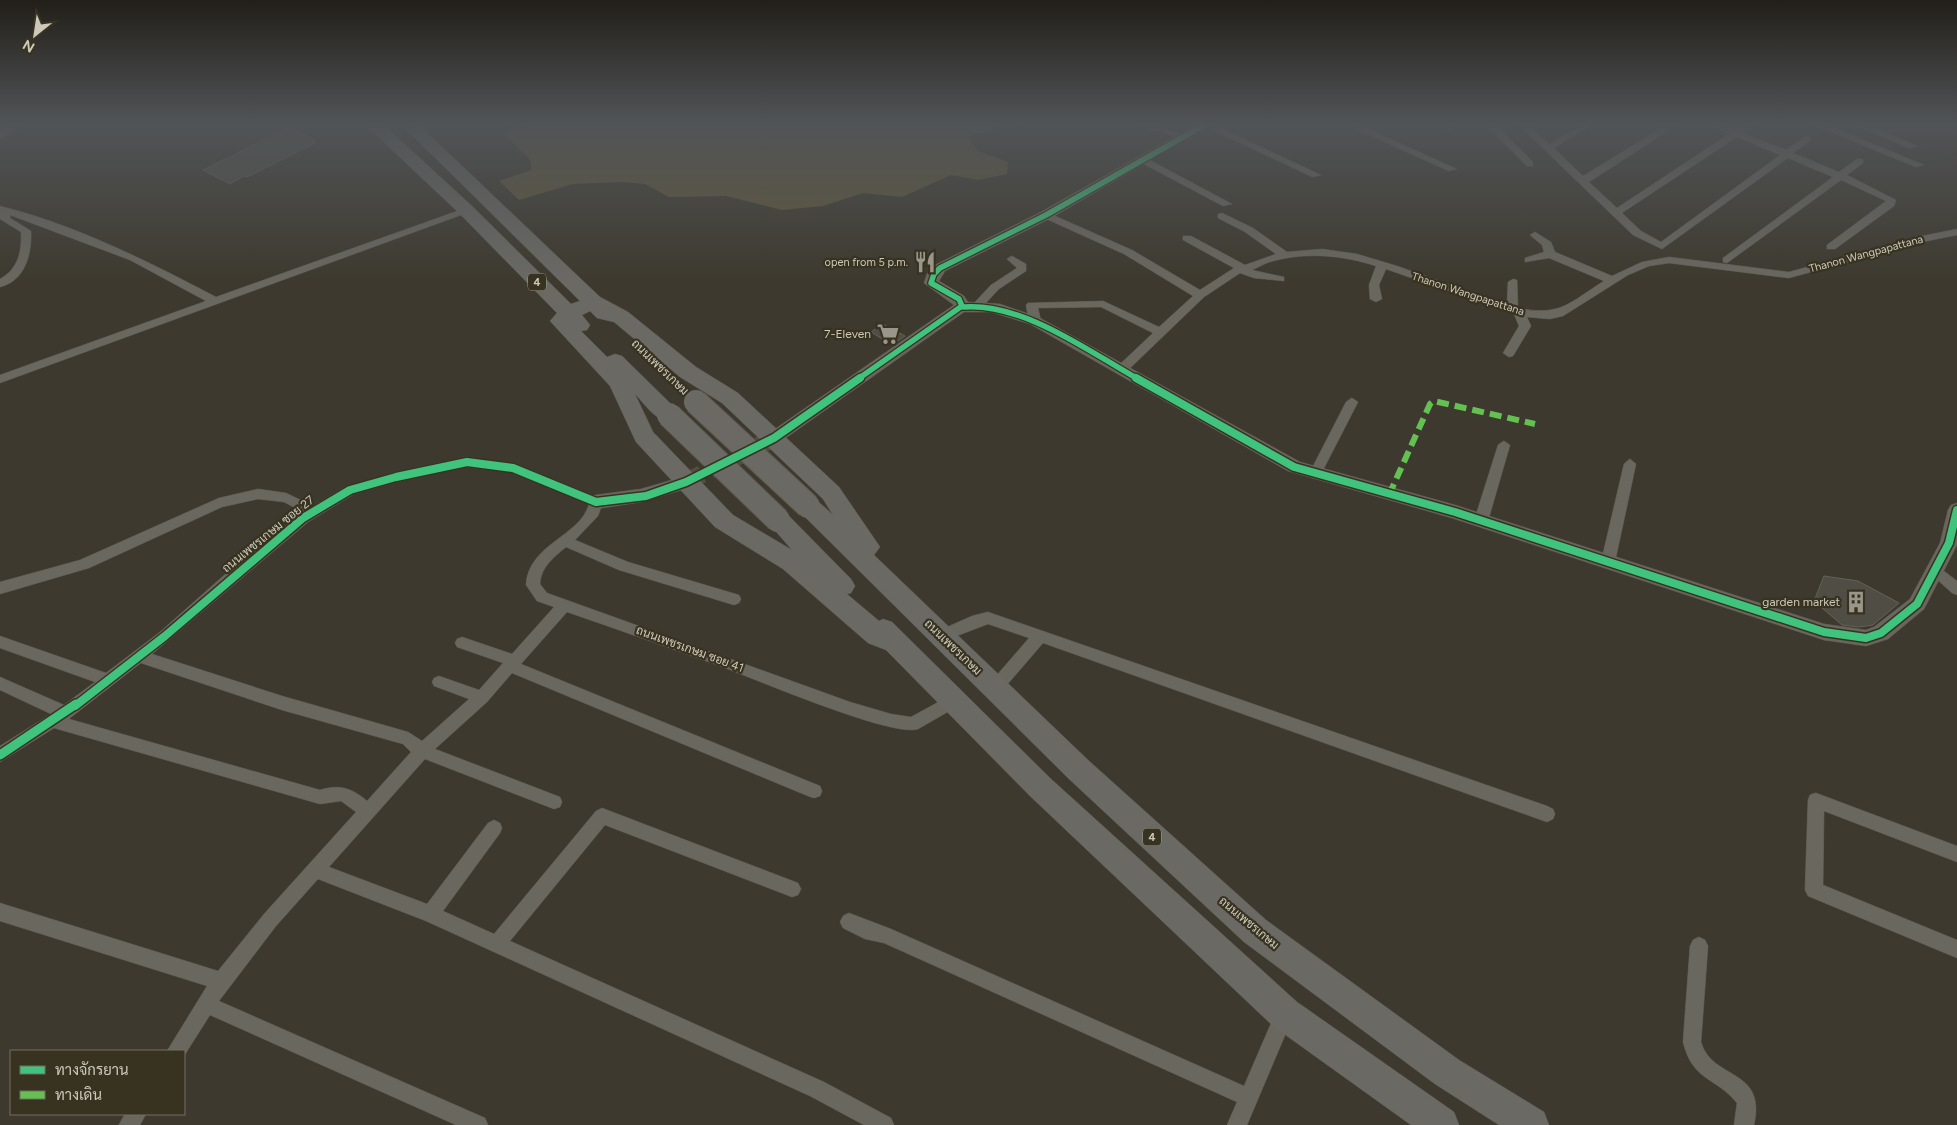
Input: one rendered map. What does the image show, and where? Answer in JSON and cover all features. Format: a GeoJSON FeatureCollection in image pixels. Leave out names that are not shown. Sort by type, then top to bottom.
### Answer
{"type":"FeatureCollection","features":[{"type":"Feature","properties":{"kind":"highway","name":"4"},"geometry":{"type":"LineString","coordinates":[[431,178],[467,211],[669,415],[778,520],[895,642],[1040,787],[1285,1014],[1441,1125]]}},
{"type":"Feature","properties":{"kind":"highway","name":"ถนนเพชรเกษม"},"geometry":{"type":"LineString","coordinates":[[465,178],[696,402],[808,506],[1078,768],[1255,931],[1447,1072],[1531,1125]]}},
{"type":"Feature","properties":{"kind":"highway"},"geometry":{"type":"LineString","coordinates":[[895,642],[877,636],[792,562],[724,520],[644,436],[619,384],[560,321],[568,314],[593,302],[621,317],[688,372],[730,398],[831,493],[860,538],[904,585],[906,601]]}},
{"type":"Feature","properties":{"kind":"street"},"geometry":{"type":"LineString","coordinates":[[774,438],[962,306],[959,299],[931,283],[934,274],[940,268],[1046,215],[1112,178]]}},
{"type":"Feature","properties":{"kind":"street"},"geometry":{"type":"LineString","coordinates":[[1176,178],[1227,204]]}},
{"type":"Feature","properties":{"kind":"street"},"geometry":{"type":"LineString","coordinates":[[1579,178],[1637,233],[1662,246],[1755,178]]}},
{"type":"Feature","properties":{"kind":"street"},"geometry":{"type":"LineString","coordinates":[[1583,181],[1589,178]]}},
{"type":"Feature","properties":{"kind":"street"},"geometry":{"type":"LineString","coordinates":[[1616,213],[1669,178]]}},
{"type":"Feature","properties":{"kind":"street"},"geometry":{"type":"LineString","coordinates":[[1727,260],[1838,178]]}},
{"type":"Feature","properties":{"kind":"street"},"geometry":{"type":"LineString","coordinates":[[1831,247],[1891,202],[1888,198],[1843,178]]}},
{"type":"Feature","properties":{"kind":"street"},"geometry":{"type":"LineString","coordinates":[[0,284],[16,274],[25,257],[27,241],[26,231],[23,227],[4,219],[3,211],[42,222],[134,258],[214,301]]}},
{"type":"Feature","properties":{"kind":"street"},"geometry":{"type":"LineString","coordinates":[[0,379],[467,211]]}},
{"type":"Feature","properties":{"kind":"street"},"geometry":{"type":"LineString","coordinates":[[1046,215],[1128,252],[1200,295]]}},
{"type":"Feature","properties":{"kind":"street"},"geometry":{"type":"LineString","coordinates":[[1222,216],[1244,234],[1286,256]]}},
{"type":"Feature","properties":{"kind":"street","name":"Thanon Wangpapattana"},"geometry":{"type":"LineString","coordinates":[[1121,370],[1200,295],[1242,269],[1270,258],[1338,254],[1382,265],[1533,316],[1554,315],[1568,309],[1628,270],[1652,260],[1669,260],[1789,275],[1916,240],[1957,232]]}},
{"type":"Feature","properties":{"kind":"street"},"geometry":{"type":"LineString","coordinates":[[1535,235],[1547,244],[1550,254]]}},
{"type":"Feature","properties":{"kind":"street"},"geometry":{"type":"LineString","coordinates":[[1187,238],[1242,269],[1261,276],[1280,279]]}},
{"type":"Feature","properties":{"kind":"street"},"geometry":{"type":"LineString","coordinates":[[1529,260],[1550,254],[1612,280]]}},
{"type":"Feature","properties":{"kind":"street"},"geometry":{"type":"LineString","coordinates":[[971,306],[1022,269],[1022,266],[1012,259]]}},
{"type":"Feature","properties":{"kind":"street"},"geometry":{"type":"LineString","coordinates":[[1376,299],[1374,285],[1382,265]]}},
{"type":"Feature","properties":{"kind":"street"},"geometry":{"type":"LineString","coordinates":[[1508,353],[1525,326],[1516,311],[1513,282]]}},
{"type":"Feature","properties":{"kind":"street"},"geometry":{"type":"LineString","coordinates":[[1034,322],[1032,304],[1103,304],[1161,333]]}},
{"type":"Feature","properties":{"kind":"street"},"geometry":{"type":"LineString","coordinates":[[971,306],[1001,309],[1034,322],[1294,467],[1481,520],[1824,632],[1866,638],[1881,633],[1917,604],[1953,545],[1957,510]]}},
{"type":"Feature","properties":{"kind":"street"},"geometry":{"type":"LineString","coordinates":[[1315,474],[1352,402]]}},
{"type":"Feature","properties":{"kind":"street"},"geometry":{"type":"LineString","coordinates":[[1481,520],[1504,445]]}},
{"type":"Feature","properties":{"kind":"street","name":"ถนนเพชรเกษม ซอย 27"},"geometry":{"type":"LineString","coordinates":[[0,755],[59,717],[108,680],[313,511],[335,497],[364,485],[467,462],[513,468],[596,502]]}},
{"type":"Feature","properties":{"kind":"street"},"geometry":{"type":"LineString","coordinates":[[1608,562],[1630,464]]}},
{"type":"Feature","properties":{"kind":"street"},"geometry":{"type":"LineString","coordinates":[[596,502],[618,501],[646,496],[686,482]]}},
{"type":"Feature","properties":{"kind":"street"},"geometry":{"type":"LineString","coordinates":[[0,588],[84,564],[219,503],[258,494],[286,498],[313,511]]}},
{"type":"Feature","properties":{"kind":"street","name":"ถนนเพชรเกษม ซอย 41"},"geometry":{"type":"LineString","coordinates":[[596,502],[595,508],[588,518],[538,566],[532,576],[531,585],[542,598],[724,661],[848,708],[891,721],[913,724],[953,701]]}},
{"type":"Feature","properties":{"kind":"street"},"geometry":{"type":"LineString","coordinates":[[564,541],[624,566],[734,599]]}},
{"type":"Feature","properties":{"kind":"street"},"geometry":{"type":"LineString","coordinates":[[1936,570],[1957,589]]}},
{"type":"Feature","properties":{"kind":"street"},"geometry":{"type":"LineString","coordinates":[[177,1050],[221,981],[270,920],[422,750],[482,697],[564,605]]}},
{"type":"Feature","properties":{"kind":"street"},"geometry":{"type":"LineString","coordinates":[[941,636],[977,620],[988,618],[1548,814]]}},
{"type":"Feature","properties":{"kind":"street"},"geometry":{"type":"LineString","coordinates":[[995,688],[1040,636]]}},
{"type":"Feature","properties":{"kind":"street"},"geometry":{"type":"LineString","coordinates":[[0,642],[108,680]]}},
{"type":"Feature","properties":{"kind":"street"},"geometry":{"type":"LineString","coordinates":[[462,643],[814,790]]}},
{"type":"Feature","properties":{"kind":"street"},"geometry":{"type":"LineString","coordinates":[[139,656],[282,703],[408,739],[422,750],[554,802]]}},
{"type":"Feature","properties":{"kind":"street"},"geometry":{"type":"LineString","coordinates":[[439,682],[482,697]]}},
{"type":"Feature","properties":{"kind":"street"},"geometry":{"type":"LineString","coordinates":[[0,683],[59,717],[320,797],[333,792],[339,792],[347,795],[367,811]]}},
{"type":"Feature","properties":{"kind":"street"},"geometry":{"type":"LineString","coordinates":[[1957,854],[1816,800],[1814,890],[1957,949]]}},
{"type":"Feature","properties":{"kind":"street"},"geometry":{"type":"LineString","coordinates":[[496,945],[602,816],[792,889]]}},
{"type":"Feature","properties":{"kind":"street"},"geometry":{"type":"LineString","coordinates":[[430,914],[494,828]]}},
{"type":"Feature","properties":{"kind":"street"},"geometry":{"type":"LineString","coordinates":[[316,870],[430,914],[817,1089],[884,1125]]}},
{"type":"Feature","properties":{"kind":"street"},"geometry":{"type":"LineString","coordinates":[[0,912],[221,981]]}},
{"type":"Feature","properties":{"kind":"street"},"geometry":{"type":"LineString","coordinates":[[849,922],[865,930],[884,935],[1249,1098]]}},
{"type":"Feature","properties":{"kind":"street"},"geometry":{"type":"LineString","coordinates":[[1699,946],[1692,1042],[1694,1053],[1703,1064],[1745,1098],[1747,1110],[1744,1125]]}},
{"type":"Feature","properties":{"kind":"street"},"geometry":{"type":"LineString","coordinates":[[205,1004],[478,1125]]}},
{"type":"Feature","properties":{"kind":"street"},"geometry":{"type":"LineString","coordinates":[[1237,1125],[1285,1014]]}},
{"type":"Feature","properties":{"kind":"shaded area"},"geometry":{"type":"Polygon","coordinates":[[[509,178],[945,178],[902,197],[863,193],[823,206],[782,210],[726,196],[669,197],[645,184],[622,182],[573,184],[519,200],[499,181],[509,178]]]}},
{"type":"Feature","properties":{"kind":"shaded area"},"geometry":{"type":"Polygon","coordinates":[[[964,178],[990,178],[978,180],[964,178]]]}},
{"type":"Feature","properties":{"kind":"building"},"geometry":{"type":"Polygon","coordinates":[[[217,178],[241,178],[230,184],[217,178]]]}},
{"type":"Feature","properties":{"kind":"building","name":"7-Eleven"},"geometry":{"type":"Polygon","coordinates":[[[883,324],[905,336],[892,345],[871,332],[883,324]]]}},
{"type":"Feature","properties":{"kind":"building","name":"garden market"},"geometry":{"type":"Polygon","coordinates":[[[1824,576],[1858,581],[1899,603],[1873,625],[1859,627],[1842,625],[1814,601],[1824,576]]]}},
{"type":"Feature","properties":{"kind":"tunnel"},"geometry":{"type":"LineString","coordinates":[[686,482],[774,438]]}},
{"type":"Feature","properties":{"kind":"marked path"},"geometry":{"type":"LineString","coordinates":[[1389,495],[1430,404],[1434,401],[1535,424]]}},
{"type":"Feature","properties":{"kind":"cycle path"},"geometry":{"type":"LineString","coordinates":[[0,755],[65,713],[165,636],[235,574],[303,518],[350,490],[396,477],[467,462],[513,468],[596,502],[618,501],[646,496],[686,482],[774,438],[962,306],[959,299],[931,283],[934,274],[940,268],[1046,215],[1112,178]]}},
{"type":"Feature","properties":{"kind":"cycle path"},"geometry":{"type":"LineString","coordinates":[[963,307],[991,307],[1035,321],[1294,467],[1455,512],[1824,632],[1866,638],[1881,633],[1917,604],[1949,543],[1957,510]]}},
{"type":"Feature","properties":{"kind":"place","name":"open from 5 p.m."},"geometry":{"type":"Point","coordinates":[925,262]}},
{"type":"Feature","properties":{"kind":"place","name":"7-Eleven"},"geometry":{"type":"Point","coordinates":[888,334]}},
{"type":"Feature","properties":{"kind":"place","name":"garden market"},"geometry":{"type":"Point","coordinates":[1856,602]}}]}
